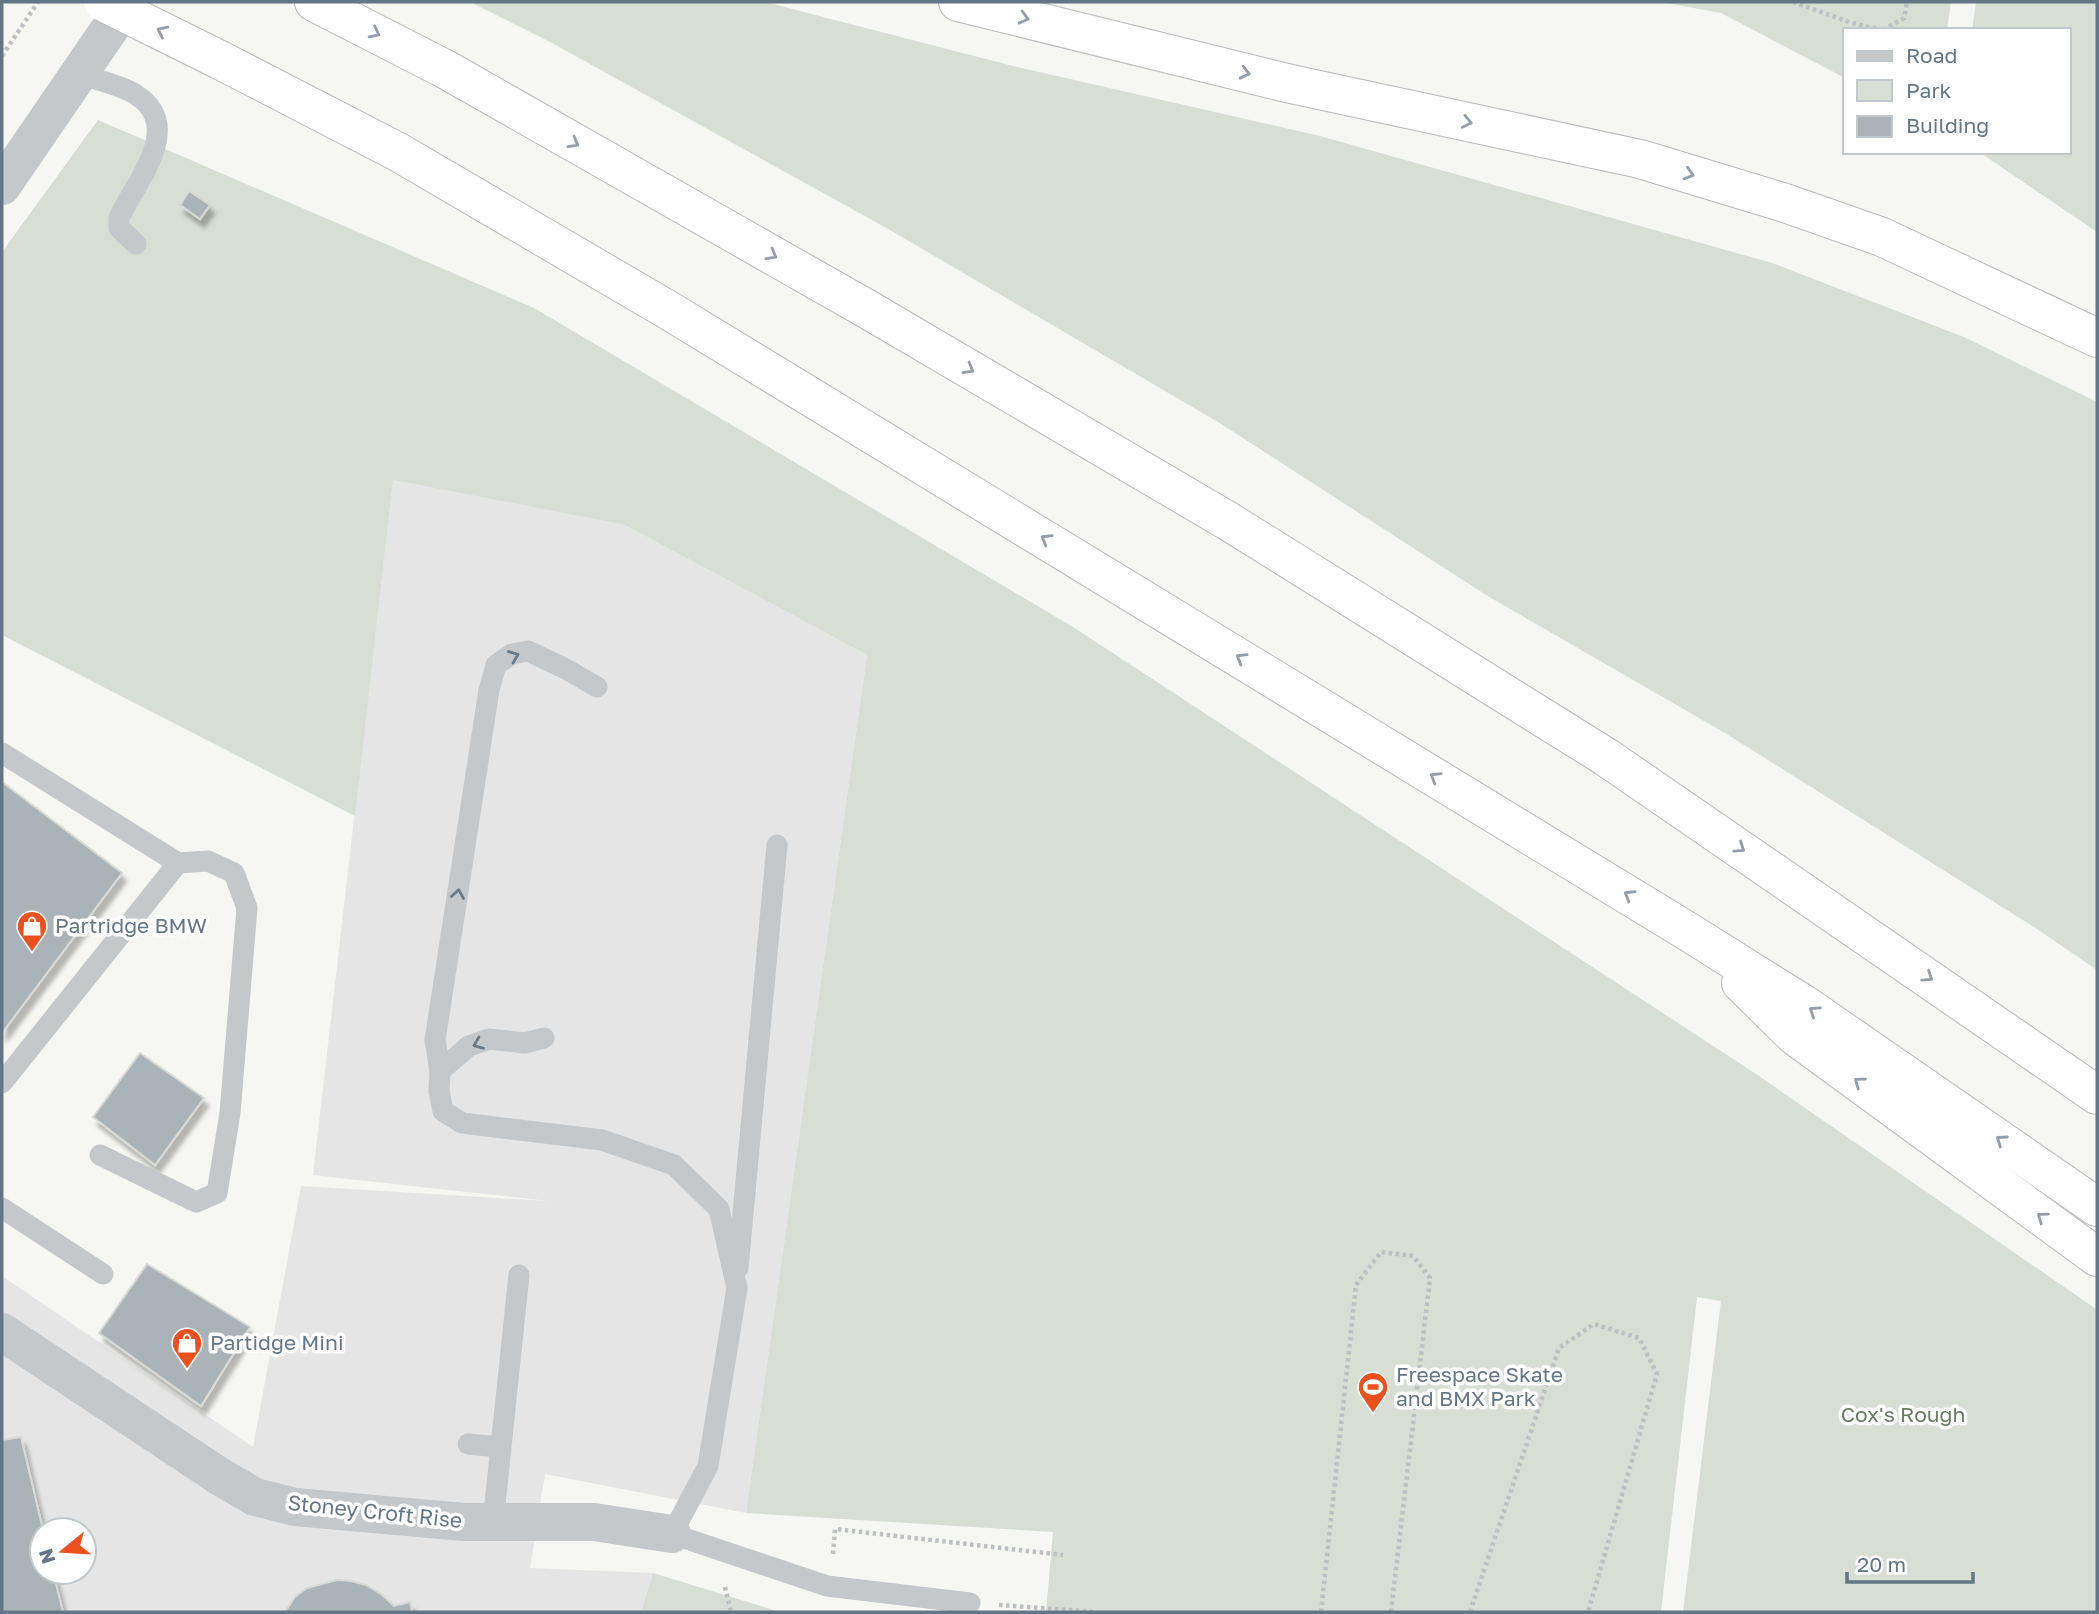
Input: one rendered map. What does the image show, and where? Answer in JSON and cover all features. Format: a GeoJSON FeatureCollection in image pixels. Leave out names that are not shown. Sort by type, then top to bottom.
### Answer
{"type":"FeatureCollection","features":[{"type":"Feature","properties":{"kind":"highway"},"geometry":{"type":"LineString","coordinates":[[103,2],[398,152],[668,310],[1805,1005],[2097,1207]]}},
{"type":"Feature","properties":{"kind":"highway"},"geometry":{"type":"LineString","coordinates":[[314,2],[469,83],[867,309],[1228,521],[1606,757],[2097,1095]]}},
{"type":"Feature","properties":{"kind":"highway"},"geometry":{"type":"LineString","coordinates":[[958,2],[1290,84],[1640,159],[1782,202],[1882,237],[2097,338]]}},
{"type":"Feature","properties":{"kind":"highway"},"geometry":{"type":"LineString","coordinates":[[1687,931],[1795,1036],[2097,1257]]}},
{"type":"Feature","properties":{"kind":"street"},"geometry":{"type":"LineString","coordinates":[[2,186],[128,2]]}},
{"type":"Feature","properties":{"kind":"street","name":"Stoney Croft Rise"},"geometry":{"type":"LineString","coordinates":[[2,1332],[255,1497],[295,1507],[493,1523],[594,1522],[672,1534]]}},
{"type":"Feature","properties":{"kind":"lane"},"geometry":{"type":"LineString","coordinates":[[79,75],[134,94],[151,108],[157,122],[158,140],[119,218],[120,228],[136,244]]}},
{"type":"Feature","properties":{"kind":"lane"},"geometry":{"type":"LineString","coordinates":[[597,687],[528,651],[512,654],[496,665],[489,690],[435,1040],[443,1111],[461,1123],[602,1140],[674,1165],[719,1209],[737,1288]]}},
{"type":"Feature","properties":{"kind":"lane"},"geometry":{"type":"LineString","coordinates":[[2,753],[178,863],[208,861],[234,873],[247,908],[230,1113],[217,1194],[196,1202],[100,1155]]}},
{"type":"Feature","properties":{"kind":"lane"},"geometry":{"type":"LineString","coordinates":[[777,845],[737,1288],[708,1466],[672,1534],[827,1586],[970,1603]]}},
{"type":"Feature","properties":{"kind":"lane"},"geometry":{"type":"LineString","coordinates":[[2,1083],[178,863]]}},
{"type":"Feature","properties":{"kind":"lane"},"geometry":{"type":"LineString","coordinates":[[440,1072],[469,1046],[489,1039],[525,1043],[544,1038]]}},
{"type":"Feature","properties":{"kind":"lane"},"geometry":{"type":"LineString","coordinates":[[2,1208],[103,1274]]}},
{"type":"Feature","properties":{"kind":"lane"},"geometry":{"type":"LineString","coordinates":[[493,1523],[519,1275]]}},
{"type":"Feature","properties":{"kind":"lane"},"geometry":{"type":"LineString","coordinates":[[468,1444],[500,1447]]}},
{"type":"Feature","properties":{"kind":"path"},"geometry":{"type":"LineString","coordinates":[[2,56],[38,2]]}},
{"type":"Feature","properties":{"kind":"path"},"geometry":{"type":"LineString","coordinates":[[1793,2],[1873,28]]}},
{"type":"Feature","properties":{"kind":"path"},"geometry":{"type":"LineString","coordinates":[[1886,28],[1904,18],[1907,2]]}},
{"type":"Feature","properties":{"kind":"path"},"geometry":{"type":"LineString","coordinates":[[1321,1612],[1356,1285],[1381,1252],[1413,1256],[1430,1278],[1391,1612]]}},
{"type":"Feature","properties":{"kind":"path"},"geometry":{"type":"LineString","coordinates":[[1470,1612],[1559,1348],[1594,1324],[1639,1338],[1657,1374],[1588,1612]]}},
{"type":"Feature","properties":{"kind":"path"},"geometry":{"type":"LineString","coordinates":[[827,1586],[833,1560],[835,1529],[1063,1555]]}},
{"type":"Feature","properties":{"kind":"path"},"geometry":{"type":"LineString","coordinates":[[723,1579],[731,1612]]}},
{"type":"Feature","properties":{"kind":"path"},"geometry":{"type":"LineString","coordinates":[[970,1603],[1095,1612]]}},
{"type":"Feature","properties":{"kind":"shaded area"},"geometry":{"type":"Polygon","coordinates":[[[393,480],[625,525],[867,655],[746,1513],[545,1474],[530,1568],[653,1573],[641,1612],[2,1612],[2,1276],[253,1447],[301,1186],[549,1201],[313,1175],[393,480]]]}},
{"type":"Feature","properties":{"kind":"green space"},"geometry":{"type":"Polygon","coordinates":[[[470,2],[765,2],[1013,66],[1320,136],[1772,263],[1964,337],[2097,402],[2097,970],[2037,929],[1725,733],[1486,595],[1218,422],[890,230],[552,43],[470,2]]]}},
{"type":"Feature","properties":{"kind":"green space"},"geometry":{"type":"Polygon","coordinates":[[[1661,2],[1951,2],[1947,28],[1843,28],[1843,77],[1721,13],[1661,2]]]}},
{"type":"Feature","properties":{"kind":"green space"},"geometry":{"type":"Polygon","coordinates":[[[1976,2],[2097,2],[2097,232],[1982,154],[2071,154],[2071,28],[1972,28],[1976,2]]]}},
{"type":"Feature","properties":{"kind":"green space","name":"Cox's Rough"},"geometry":{"type":"Polygon","coordinates":[[[98,120],[534,308],[1073,627],[1756,1074],[2096,1309],[2097,1612],[1683,1612],[1721,1301],[1697,1297],[1661,1612],[1046,1612],[1053,1532],[746,1513],[867,655],[625,525],[393,480],[355,816],[2,635],[2,252],[98,120]]]}},
{"type":"Feature","properties":{"kind":"green space"},"geometry":{"type":"Polygon","coordinates":[[[653,1573],[780,1612],[641,1612],[653,1573]]]}},
{"type":"Feature","properties":{"kind":"building"},"geometry":{"type":"Polygon","coordinates":[[[189,191],[210,205],[200,219],[180,205],[189,191]]]}},
{"type":"Feature","properties":{"kind":"building","name":"Partridge BMW"},"geometry":{"type":"Polygon","coordinates":[[[2,782],[122,873],[2,1033],[2,782]]]}},
{"type":"Feature","properties":{"kind":"building"},"geometry":{"type":"Polygon","coordinates":[[[140,1053],[204,1098],[155,1165],[93,1117],[140,1053]]]}},
{"type":"Feature","properties":{"kind":"building","name":"Partidge Mini"},"geometry":{"type":"Polygon","coordinates":[[[147,1264],[250,1327],[201,1406],[99,1333],[147,1264]]]}},
{"type":"Feature","properties":{"kind":"building"},"geometry":{"type":"Polygon","coordinates":[[[21,1437],[40,1516],[28,1516],[28,1586],[56,1586],[63,1612],[2,1612],[2,1440],[21,1437]]]}},
{"type":"Feature","properties":{"kind":"building"},"geometry":{"type":"Polygon","coordinates":[[[337,1580],[366,1585],[394,1606],[410,1602],[412,1612],[285,1612],[295,1597],[307,1588],[337,1580]]]}},
{"type":"Feature","properties":{"kind":"place","name":"Partridge BMW"},"geometry":{"type":"Point","coordinates":[32,953]}},
{"type":"Feature","properties":{"kind":"place","name":"Partidge Mini"},"geometry":{"type":"Point","coordinates":[187,1370]}},
{"type":"Feature","properties":{"kind":"place","name":"Freespace Skate and BMX Park"},"geometry":{"type":"Point","coordinates":[1373,1414]}}]}
